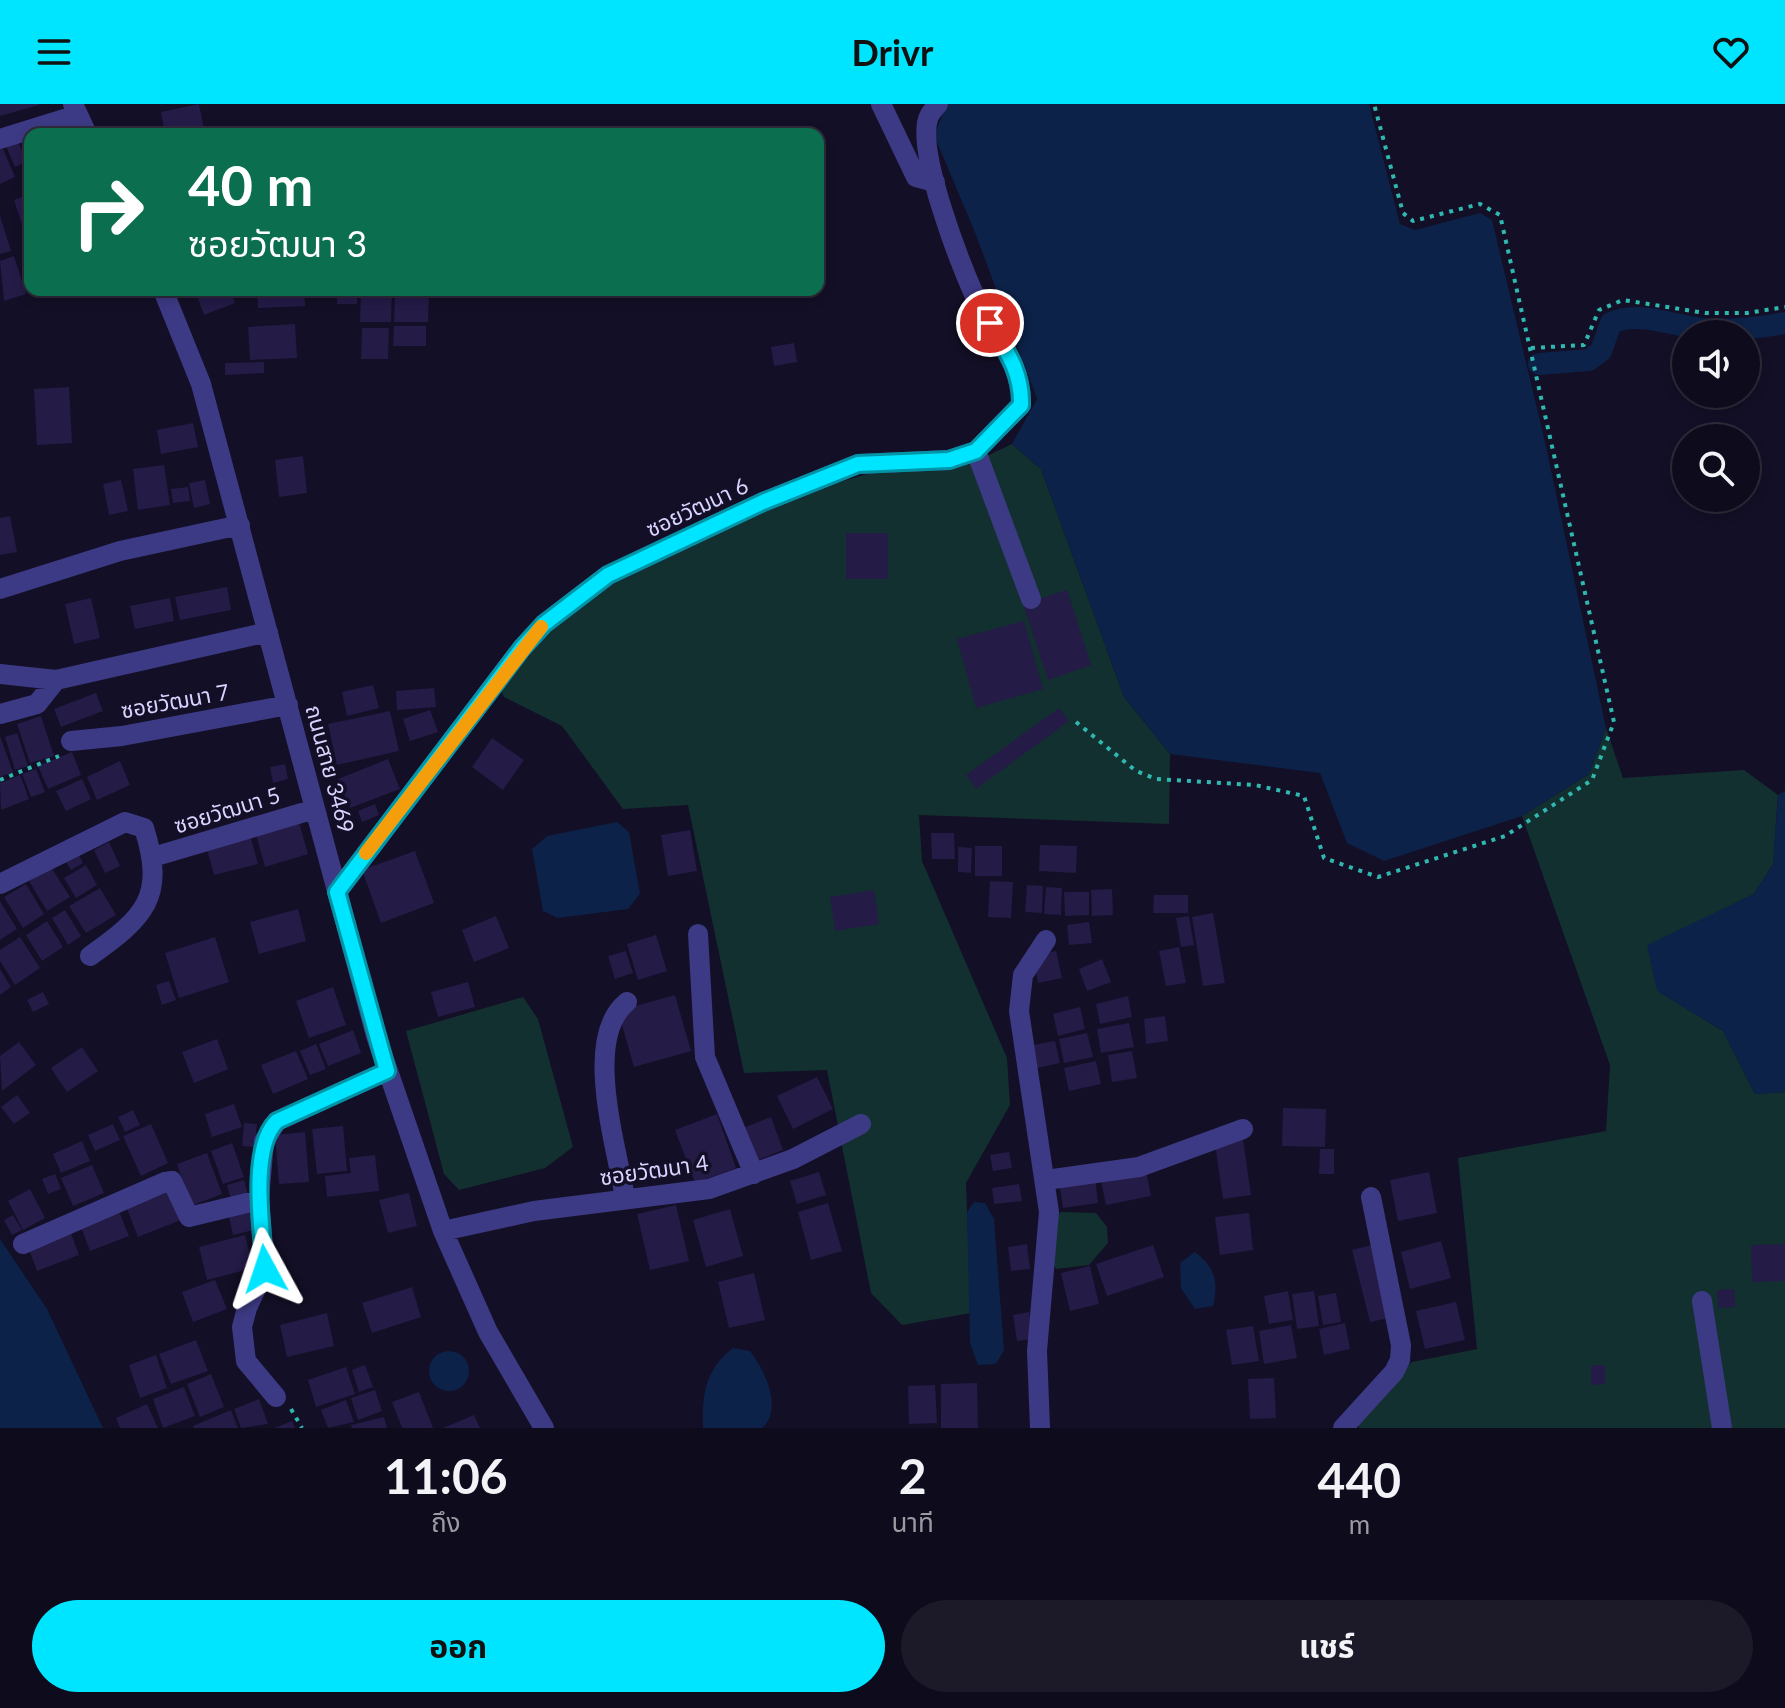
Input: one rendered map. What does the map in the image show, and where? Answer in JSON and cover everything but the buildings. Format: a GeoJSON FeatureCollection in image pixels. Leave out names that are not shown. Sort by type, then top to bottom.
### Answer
{"type":"FeatureCollection","features":[{"type":"Feature","properties":{"kind":"street"},"geometry":{"type":"LineString","coordinates":[[881,104],[916,177],[935,182]]}},
{"type":"Feature","properties":{"kind":"street"},"geometry":{"type":"LineString","coordinates":[[28,128],[75,109],[84,128]]}},
{"type":"Feature","properties":{"kind":"street"},"geometry":{"type":"LineString","coordinates":[[929,109],[927,149],[950,235],[977,303],[1014,363],[1021,385],[1021,405],[976,451],[1031,599]]}},
{"type":"Feature","properties":{"kind":"street"},"geometry":{"type":"LineString","coordinates":[[0,139],[24,129]]}},
{"type":"Feature","properties":{"kind":"street","name":"ถนนสาย 3469"},"geometry":{"type":"LineString","coordinates":[[165,296],[201,384],[387,1071],[443,1231],[488,1332],[544,1428]]}},
{"type":"Feature","properties":{"kind":"street","name":"ซอยวัฒนา 6"},"geometry":{"type":"LineString","coordinates":[[337,892],[522,648],[544,624],[608,575],[763,502],[858,464],[949,460],[976,451]]}},
{"type":"Feature","properties":{"kind":"street"},"geometry":{"type":"LineString","coordinates":[[0,589],[120,551],[240,525]]}},
{"type":"Feature","properties":{"kind":"street"},"geometry":{"type":"LineString","coordinates":[[0,674],[56,680],[268,632]]}},
{"type":"Feature","properties":{"kind":"street"},"geometry":{"type":"LineString","coordinates":[[0,714],[37,704],[56,680]]}},
{"type":"Feature","properties":{"kind":"street","name":"ซอยวัฒนา 7"},"geometry":{"type":"LineString","coordinates":[[71,741],[122,736],[288,705]]}},
{"type":"Feature","properties":{"kind":"street","name":"ซอยวัฒนา 5"},"geometry":{"type":"LineString","coordinates":[[153,857],[315,809]]}},
{"type":"Feature","properties":{"kind":"street"},"geometry":{"type":"LineString","coordinates":[[0,884],[125,822],[144,828],[153,857],[147,908],[130,927],[90,956]]}},
{"type":"Feature","properties":{"kind":"street"},"geometry":{"type":"LineString","coordinates":[[698,934],[705,1057],[754,1174]]}},
{"type":"Feature","properties":{"kind":"street"},"geometry":{"type":"LineString","coordinates":[[1040,1428],[1037,1351],[1049,1212],[1019,1011],[1023,975],[1046,940]]}},
{"type":"Feature","properties":{"kind":"street"},"geometry":{"type":"LineString","coordinates":[[625,1198],[603,1065],[606,1034],[616,1011],[627,1002]]}},
{"type":"Feature","properties":{"kind":"street"},"geometry":{"type":"LineString","coordinates":[[276,1397],[246,1361],[242,1327],[265,1269],[259,1200],[264,1141],[277,1121],[387,1071]]}},
{"type":"Feature","properties":{"kind":"street","name":"ซอยวัฒนา 4"},"geometry":{"type":"LineString","coordinates":[[443,1231],[534,1211],[709,1189],[793,1159],[861,1124]]}},
{"type":"Feature","properties":{"kind":"street"},"geometry":{"type":"LineString","coordinates":[[1046,1180],[1139,1167],[1243,1129]]}},
{"type":"Feature","properties":{"kind":"street"},"geometry":{"type":"LineString","coordinates":[[23,1244],[165,1182],[172,1181],[176,1186],[189,1217],[259,1200]]}},
{"type":"Feature","properties":{"kind":"street"},"geometry":{"type":"LineString","coordinates":[[1343,1428],[1400,1360],[1401,1345],[1371,1197]]}},
{"type":"Feature","properties":{"kind":"street"},"geometry":{"type":"LineString","coordinates":[[1702,1301],[1722,1428]]}},
{"type":"Feature","properties":{"kind":"path"},"geometry":{"type":"LineString","coordinates":[[1076,722],[1136,771],[1156,779],[1255,785],[1304,796],[1324,858],[1378,877],[1505,836],[1592,780],[1614,722],[1500,215],[1480,204],[1413,221],[1403,213],[1374,104]]}},
{"type":"Feature","properties":{"kind":"path"},"geometry":{"type":"LineString","coordinates":[[1531,348],[1584,345],[1599,310],[1623,300],[1705,313],[1747,313],[1785,307]]}},
{"type":"Feature","properties":{"kind":"green space"},"geometry":{"type":"Polygon","coordinates":[[[1012,444],[1041,469],[1124,697],[1170,754],[1169,824],[919,815],[922,861],[1007,1058],[1010,1105],[966,1183],[971,1313],[902,1325],[871,1293],[827,1070],[744,1073],[688,805],[623,809],[562,726],[504,697],[499,685],[547,631],[620,577],[773,502],[877,471],[970,464],[1012,444]]]}},
{"type":"Feature","properties":{"kind":"green space"},"geometry":{"type":"Polygon","coordinates":[[[1606,728],[1623,778],[1744,770],[1778,795],[1773,864],[1754,894],[1648,946],[1658,991],[1723,1031],[1755,1094],[1785,1092],[1785,1428],[1359,1428],[1358,1423],[1412,1362],[1477,1349],[1458,1158],[1606,1131],[1610,1065],[1522,816],[1589,774],[1606,728]]]}},
{"type":"Feature","properties":{"kind":"green space"},"geometry":{"type":"Polygon","coordinates":[[[523,997],[538,1019],[573,1147],[545,1168],[459,1190],[444,1174],[406,1031],[523,997]]]}},
{"type":"Feature","properties":{"kind":"green space"},"geometry":{"type":"Polygon","coordinates":[[[1061,1212],[1096,1213],[1107,1227],[1108,1243],[1089,1265],[1056,1269],[1051,1260],[1054,1218],[1061,1212]]]}},
{"type":"Feature","properties":{"kind":"water"},"geometry":{"type":"Polygon","coordinates":[[[947,104],[1369,104],[1400,224],[1415,230],[1480,213],[1492,220],[1545,442],[1606,728],[1589,774],[1522,816],[1384,861],[1347,843],[1320,773],[1170,754],[1124,697],[1041,469],[1012,444],[1037,399],[976,235],[934,135],[947,104]]]}},
{"type":"Feature","properties":{"kind":"water"},"geometry":{"type":"Polygon","coordinates":[[[1785,791],[1785,1092],[1755,1094],[1723,1031],[1657,991],[1647,945],[1754,894],[1773,864],[1778,795],[1785,791]]]}},
{"type":"Feature","properties":{"kind":"water"},"geometry":{"type":"Polygon","coordinates":[[[617,822],[629,832],[640,894],[628,909],[558,918],[543,911],[532,849],[547,836],[617,822]]]}},
{"type":"Feature","properties":{"kind":"water"},"geometry":{"type":"Polygon","coordinates":[[[974,1202],[985,1203],[994,1219],[1004,1350],[996,1364],[978,1365],[970,1343],[967,1212],[974,1202]]]}},
{"type":"Feature","properties":{"kind":"water"},"geometry":{"type":"Polygon","coordinates":[[[0,1239],[47,1309],[103,1428],[0,1428],[0,1239]]]}},
{"type":"Feature","properties":{"kind":"water"},"geometry":{"type":"Polygon","coordinates":[[[1195,1252],[1211,1269],[1216,1290],[1213,1306],[1195,1309],[1181,1288],[1180,1263],[1195,1252]]]}},
{"type":"Feature","properties":{"kind":"water"},"geometry":{"type":"Polygon","coordinates":[[[733,1348],[750,1351],[766,1378],[772,1400],[768,1420],[762,1428],[703,1428],[707,1384],[716,1365],[733,1348]]]}},
{"type":"Feature","properties":{"kind":"water"},"geometry":{"type":"Polygon","coordinates":[[[449,1351],[463,1357],[469,1371],[463,1385],[449,1391],[435,1385],[429,1371],[435,1357],[449,1351]]]}},
{"type":"Feature","properties":{"kind":"waterway"},"geometry":{"type":"LineString","coordinates":[[1539,364],[1589,360],[1601,351],[1611,323],[1622,319],[1645,318],[1713,330],[1785,323]]}},
{"type":"Feature","properties":{"kind":"slow traffic"},"geometry":{"type":"LineString","coordinates":[[366,853],[429,767],[541,627]]}},
{"type":"Feature","properties":{"kind":"route"},"geometry":{"type":"LineString","coordinates":[[265,1269],[259,1200],[264,1141],[269,1129],[277,1121],[387,1071],[337,892],[429,767],[544,624],[608,575],[763,502],[858,464],[949,460],[976,451],[1021,405],[1021,385],[1014,363],[990,323]]}}]}
